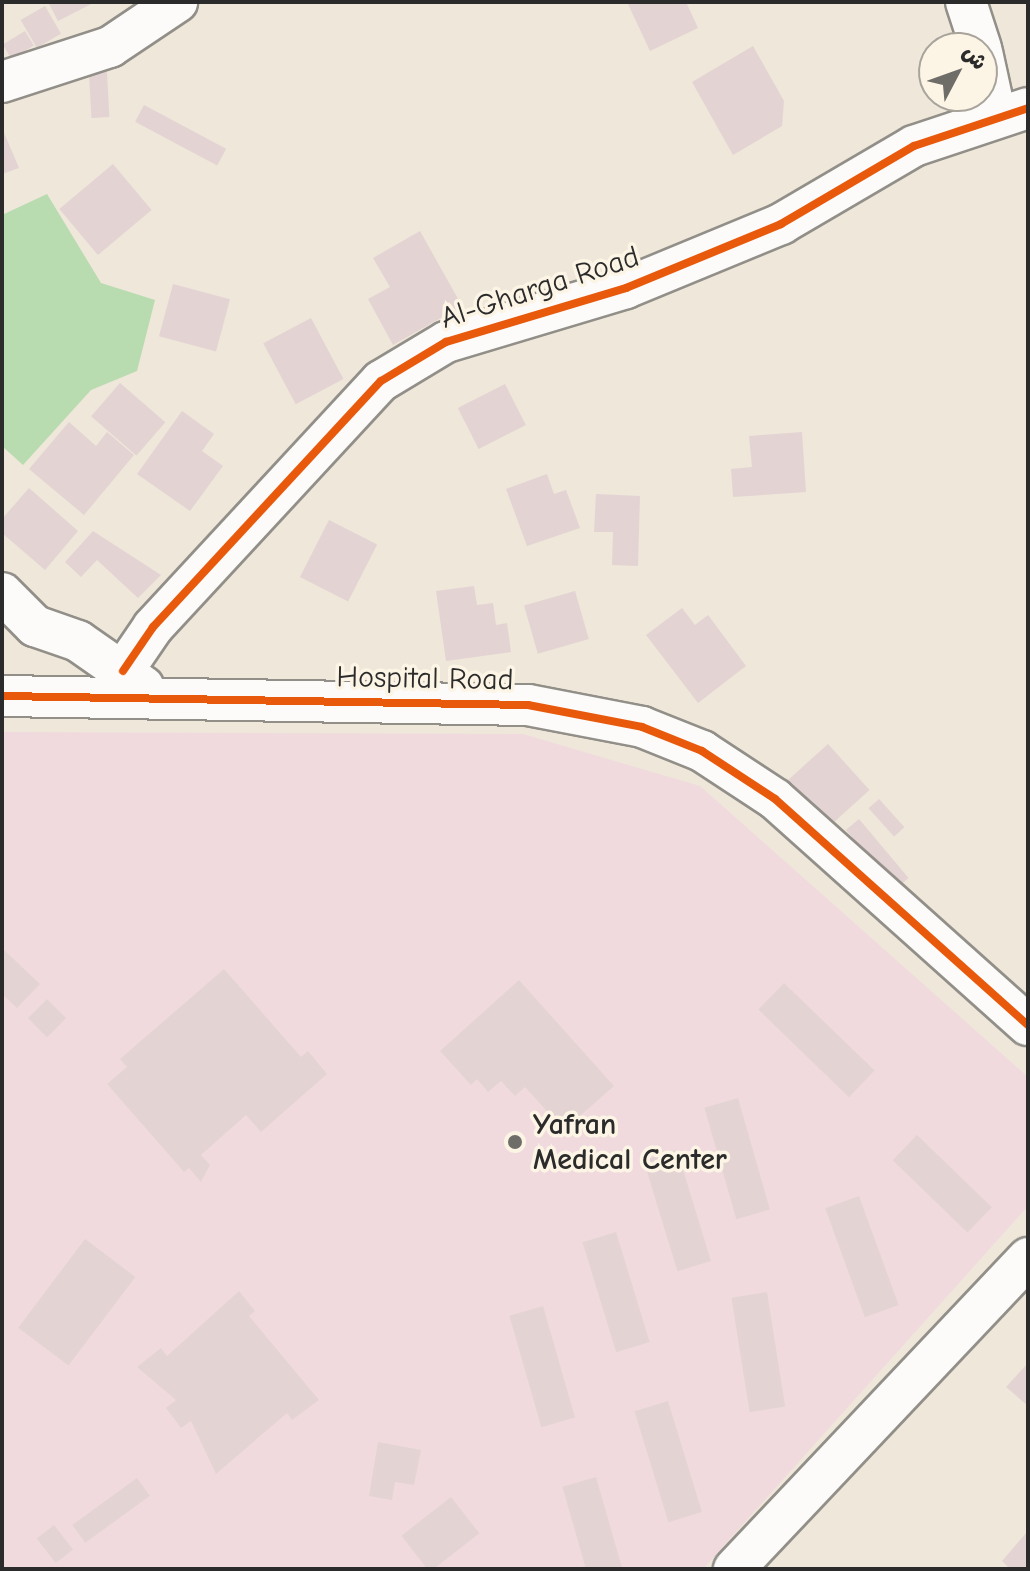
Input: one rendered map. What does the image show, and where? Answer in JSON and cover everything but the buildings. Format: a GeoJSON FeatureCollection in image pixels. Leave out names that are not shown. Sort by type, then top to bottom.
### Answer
{"type":"FeatureCollection","features":[{"type":"Feature","properties":{"kind":"street"},"geometry":{"type":"LineString","coordinates":[[2,82],[110,47],[177,2]]}},
{"type":"Feature","properties":{"kind":"street"},"geometry":{"type":"LineString","coordinates":[[966,2],[976,32]]}},
{"type":"Feature","properties":{"kind":"street"},"geometry":{"type":"LineString","coordinates":[[998,83],[1012,112]]}},
{"type":"Feature","properties":{"kind":"street","name":"Al-Gharga Road"},"geometry":{"type":"LineString","coordinates":[[123,671],[153,627],[381,381],[446,342],[626,288],[781,224],[914,146],[1012,112]]}},
{"type":"Feature","properties":{"kind":"street"},"geometry":{"type":"LineString","coordinates":[[2,593],[35,626],[78,641],[156,697]]}},
{"type":"Feature","properties":{"kind":"street","name":"Hospital Road"},"geometry":{"type":"LineString","coordinates":[[2,696],[528,705],[642,727],[702,751],[775,799],[1028,1025]]}},
{"type":"Feature","properties":{"kind":"street"},"geometry":{"type":"LineString","coordinates":[[734,1569],[1028,1258]]}},
{"type":"Feature","properties":{"kind":"shaded area","name":"Yafran Medical Center"},"geometry":{"type":"Polygon","coordinates":[[[2,732],[523,734],[700,786],[1028,1077],[1028,1206],[703,1569],[2,1569],[2,732]]]}},
{"type":"Feature","properties":{"kind":"green space"},"geometry":{"type":"Polygon","coordinates":[[[47,194],[101,283],[155,300],[137,371],[91,390],[23,465],[2,446],[2,215],[47,194]]]}},
{"type":"Feature","properties":{"kind":"cycle path"},"geometry":{"type":"LineString","coordinates":[[123,671],[153,627],[381,381],[446,342],[626,288],[781,224],[914,146],[1028,108]]}},
{"type":"Feature","properties":{"kind":"cycle path"},"geometry":{"type":"LineString","coordinates":[[2,696],[528,705],[642,727],[702,751],[775,799],[1028,1025]]}},
{"type":"Feature","properties":{"kind":"place","name":"Yafran Medical Center"},"geometry":{"type":"Point","coordinates":[515,1142]}}]}
